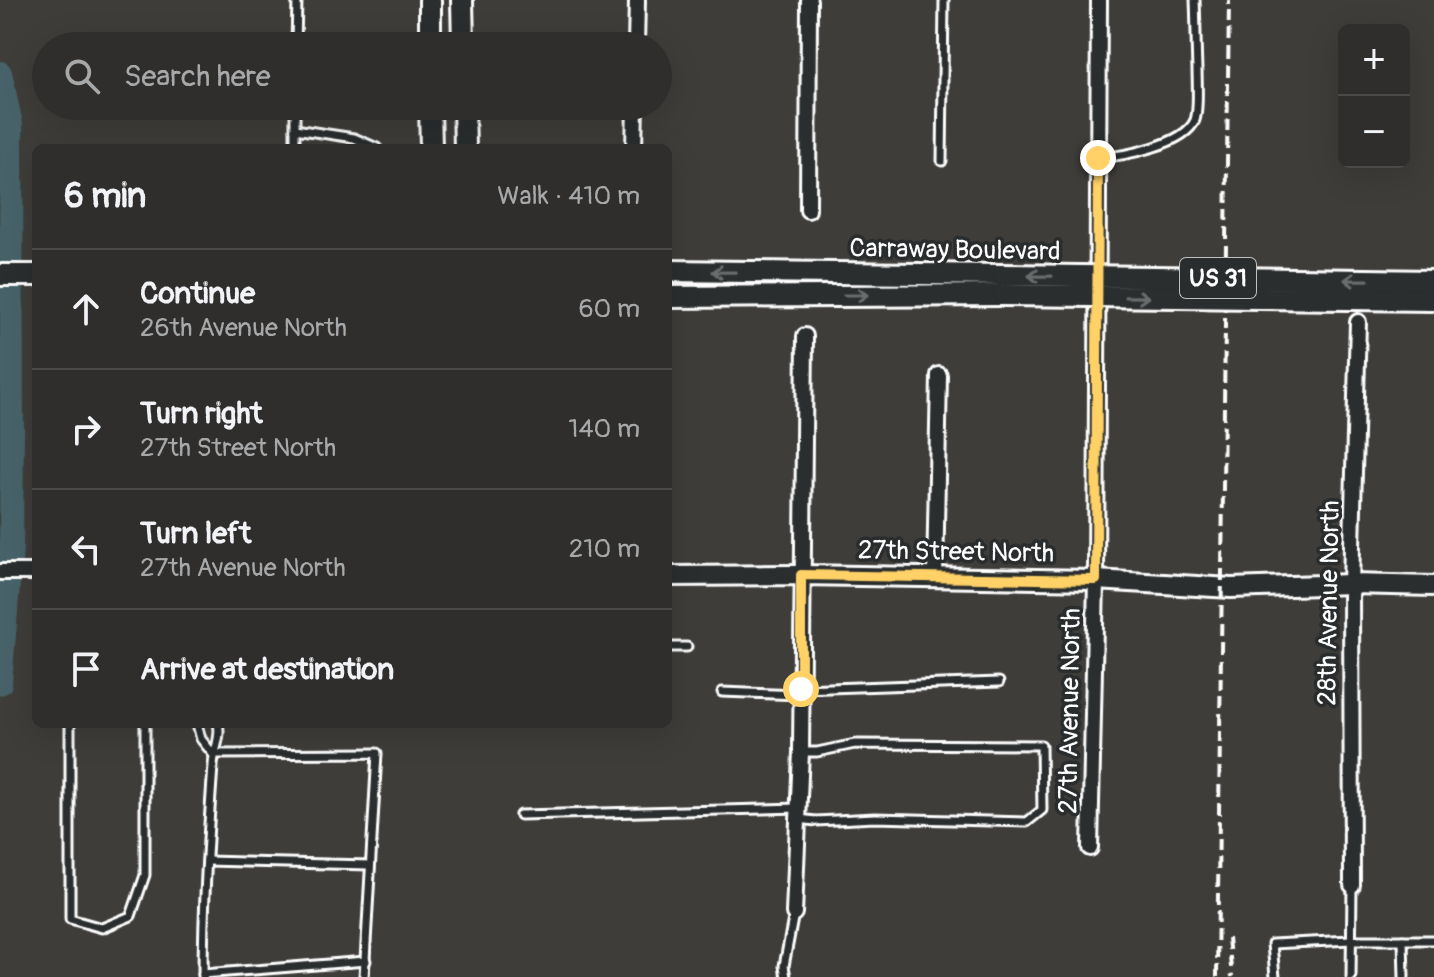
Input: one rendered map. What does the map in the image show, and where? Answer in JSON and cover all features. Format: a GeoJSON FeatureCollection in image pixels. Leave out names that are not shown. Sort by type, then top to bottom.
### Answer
{"type":"FeatureCollection","features":[{"type":"Feature","properties":{"kind":"main road"},"geometry":{"type":"LineString","coordinates":[[430,0],[430,32]]}},
{"type":"Feature","properties":{"kind":"main road"},"geometry":{"type":"LineString","coordinates":[[462,0],[463,32]]}},
{"type":"Feature","properties":{"kind":"main road"},"geometry":{"type":"LineString","coordinates":[[430,120],[431,144]]}},
{"type":"Feature","properties":{"kind":"main road"},"geometry":{"type":"LineString","coordinates":[[464,120],[465,144]]}},
{"type":"Feature","properties":{"kind":"main road","name":"Carraway Boulevard"},"geometry":{"type":"LineString","coordinates":[[672,271],[1434,300]]}},
{"type":"Feature","properties":{"kind":"main road"},"geometry":{"type":"LineString","coordinates":[[0,275],[32,275]]}},
{"type":"Feature","properties":{"kind":"main road","name":"Carraway Boulevard"},"geometry":{"type":"LineString","coordinates":[[672,297],[1003,285],[1434,281]]}},
{"type":"Feature","properties":{"kind":"street"},"geometry":{"type":"LineString","coordinates":[[636,32],[637,0]]}},
{"type":"Feature","properties":{"kind":"street"},"geometry":{"type":"LineString","coordinates":[[808,210],[809,0]]}},
{"type":"Feature","properties":{"kind":"street","name":"27th Avenue North"},"geometry":{"type":"LineString","coordinates":[[1090,848],[1096,580],[1099,0]]}},
{"type":"Feature","properties":{"kind":"street"},"geometry":{"type":"LineString","coordinates":[[634,144],[635,120]]}},
{"type":"Feature","properties":{"kind":"street","name":"28th Avenue North"},"geometry":{"type":"LineString","coordinates":[[1352,885],[1351,584],[1358,322]]}},
{"type":"Feature","properties":{"kind":"street"},"geometry":{"type":"LineString","coordinates":[[794,913],[801,752],[805,336]]}},
{"type":"Feature","properties":{"kind":"street"},"geometry":{"type":"LineString","coordinates":[[935,577],[939,375]]}},
{"type":"Feature","properties":{"kind":"street"},"geometry":{"type":"LineString","coordinates":[[0,572],[32,572]]}},
{"type":"Feature","properties":{"kind":"street","name":"27th Street North"},"geometry":{"type":"LineString","coordinates":[[672,576],[1096,580],[1231,588],[1351,584],[1434,586]]}},
{"type":"Feature","properties":{"kind":"lane"},"geometry":{"type":"LineString","coordinates":[[296,32],[297,0]]}},
{"type":"Feature","properties":{"kind":"lane"},"geometry":{"type":"LineString","coordinates":[[942,161],[944,0]]}},
{"type":"Feature","properties":{"kind":"lane"},"geometry":{"type":"LineString","coordinates":[[1098,158],[1150,149],[1180,136],[1195,121],[1195,0]]}},
{"type":"Feature","properties":{"kind":"lane"},"geometry":{"type":"LineString","coordinates":[[295,120],[295,144]]}},
{"type":"Feature","properties":{"kind":"lane"},"geometry":{"type":"LineString","coordinates":[[295,129],[354,138],[368,144]]}},
{"type":"Feature","properties":{"kind":"lane"},"geometry":{"type":"LineString","coordinates":[[672,647],[687,647]]}},
{"type":"Feature","properties":{"kind":"lane"},"geometry":{"type":"LineString","coordinates":[[722,692],[801,692],[999,682]]}},
{"type":"Feature","properties":{"kind":"lane"},"geometry":{"type":"LineString","coordinates":[[70,728],[70,919],[102,928],[131,916],[145,875],[145,728]]}},
{"type":"Feature","properties":{"kind":"lane"},"geometry":{"type":"LineString","coordinates":[[198,728],[201,739],[213,754]]}},
{"type":"Feature","properties":{"kind":"lane"},"geometry":{"type":"LineString","coordinates":[[219,728],[213,754],[203,975],[366,961]]}},
{"type":"Feature","properties":{"kind":"lane"},"geometry":{"type":"LineString","coordinates":[[520,815],[798,814],[816,821],[875,818],[1027,822],[1042,810],[1041,745],[855,744],[801,752]]}},
{"type":"Feature","properties":{"kind":"lane"},"geometry":{"type":"LineString","coordinates":[[213,754],[377,753],[364,977]]}},
{"type":"Feature","properties":{"kind":"lane"},"geometry":{"type":"LineString","coordinates":[[207,861],[370,865]]}},
{"type":"Feature","properties":{"kind":"lane"},"geometry":{"type":"LineString","coordinates":[[1351,977],[1352,885]]}},
{"type":"Feature","properties":{"kind":"lane"},"geometry":{"type":"LineString","coordinates":[[786,977],[784,966],[794,913]]}},
{"type":"Feature","properties":{"kind":"lane"},"geometry":{"type":"LineString","coordinates":[[1403,940],[1404,977]]}},
{"type":"Feature","properties":{"kind":"lane"},"geometry":{"type":"LineString","coordinates":[[1275,977],[1272,944],[1434,940]]}},
{"type":"Feature","properties":{"kind":"waterway"},"geometry":{"type":"LineString","coordinates":[[0,73],[11,125],[12,432],[11,548],[0,683]]}},
{"type":"Feature","properties":{"kind":"railway"},"geometry":{"type":"LineString","coordinates":[[1217,977],[1229,0]]}},
{"type":"Feature","properties":{"kind":"railway"},"geometry":{"type":"LineString","coordinates":[[1228,938],[1232,977]]}},
{"type":"Feature","properties":{"kind":"route"},"geometry":{"type":"LineString","coordinates":[[801,689],[801,575],[1096,580],[1098,158]]}}]}
